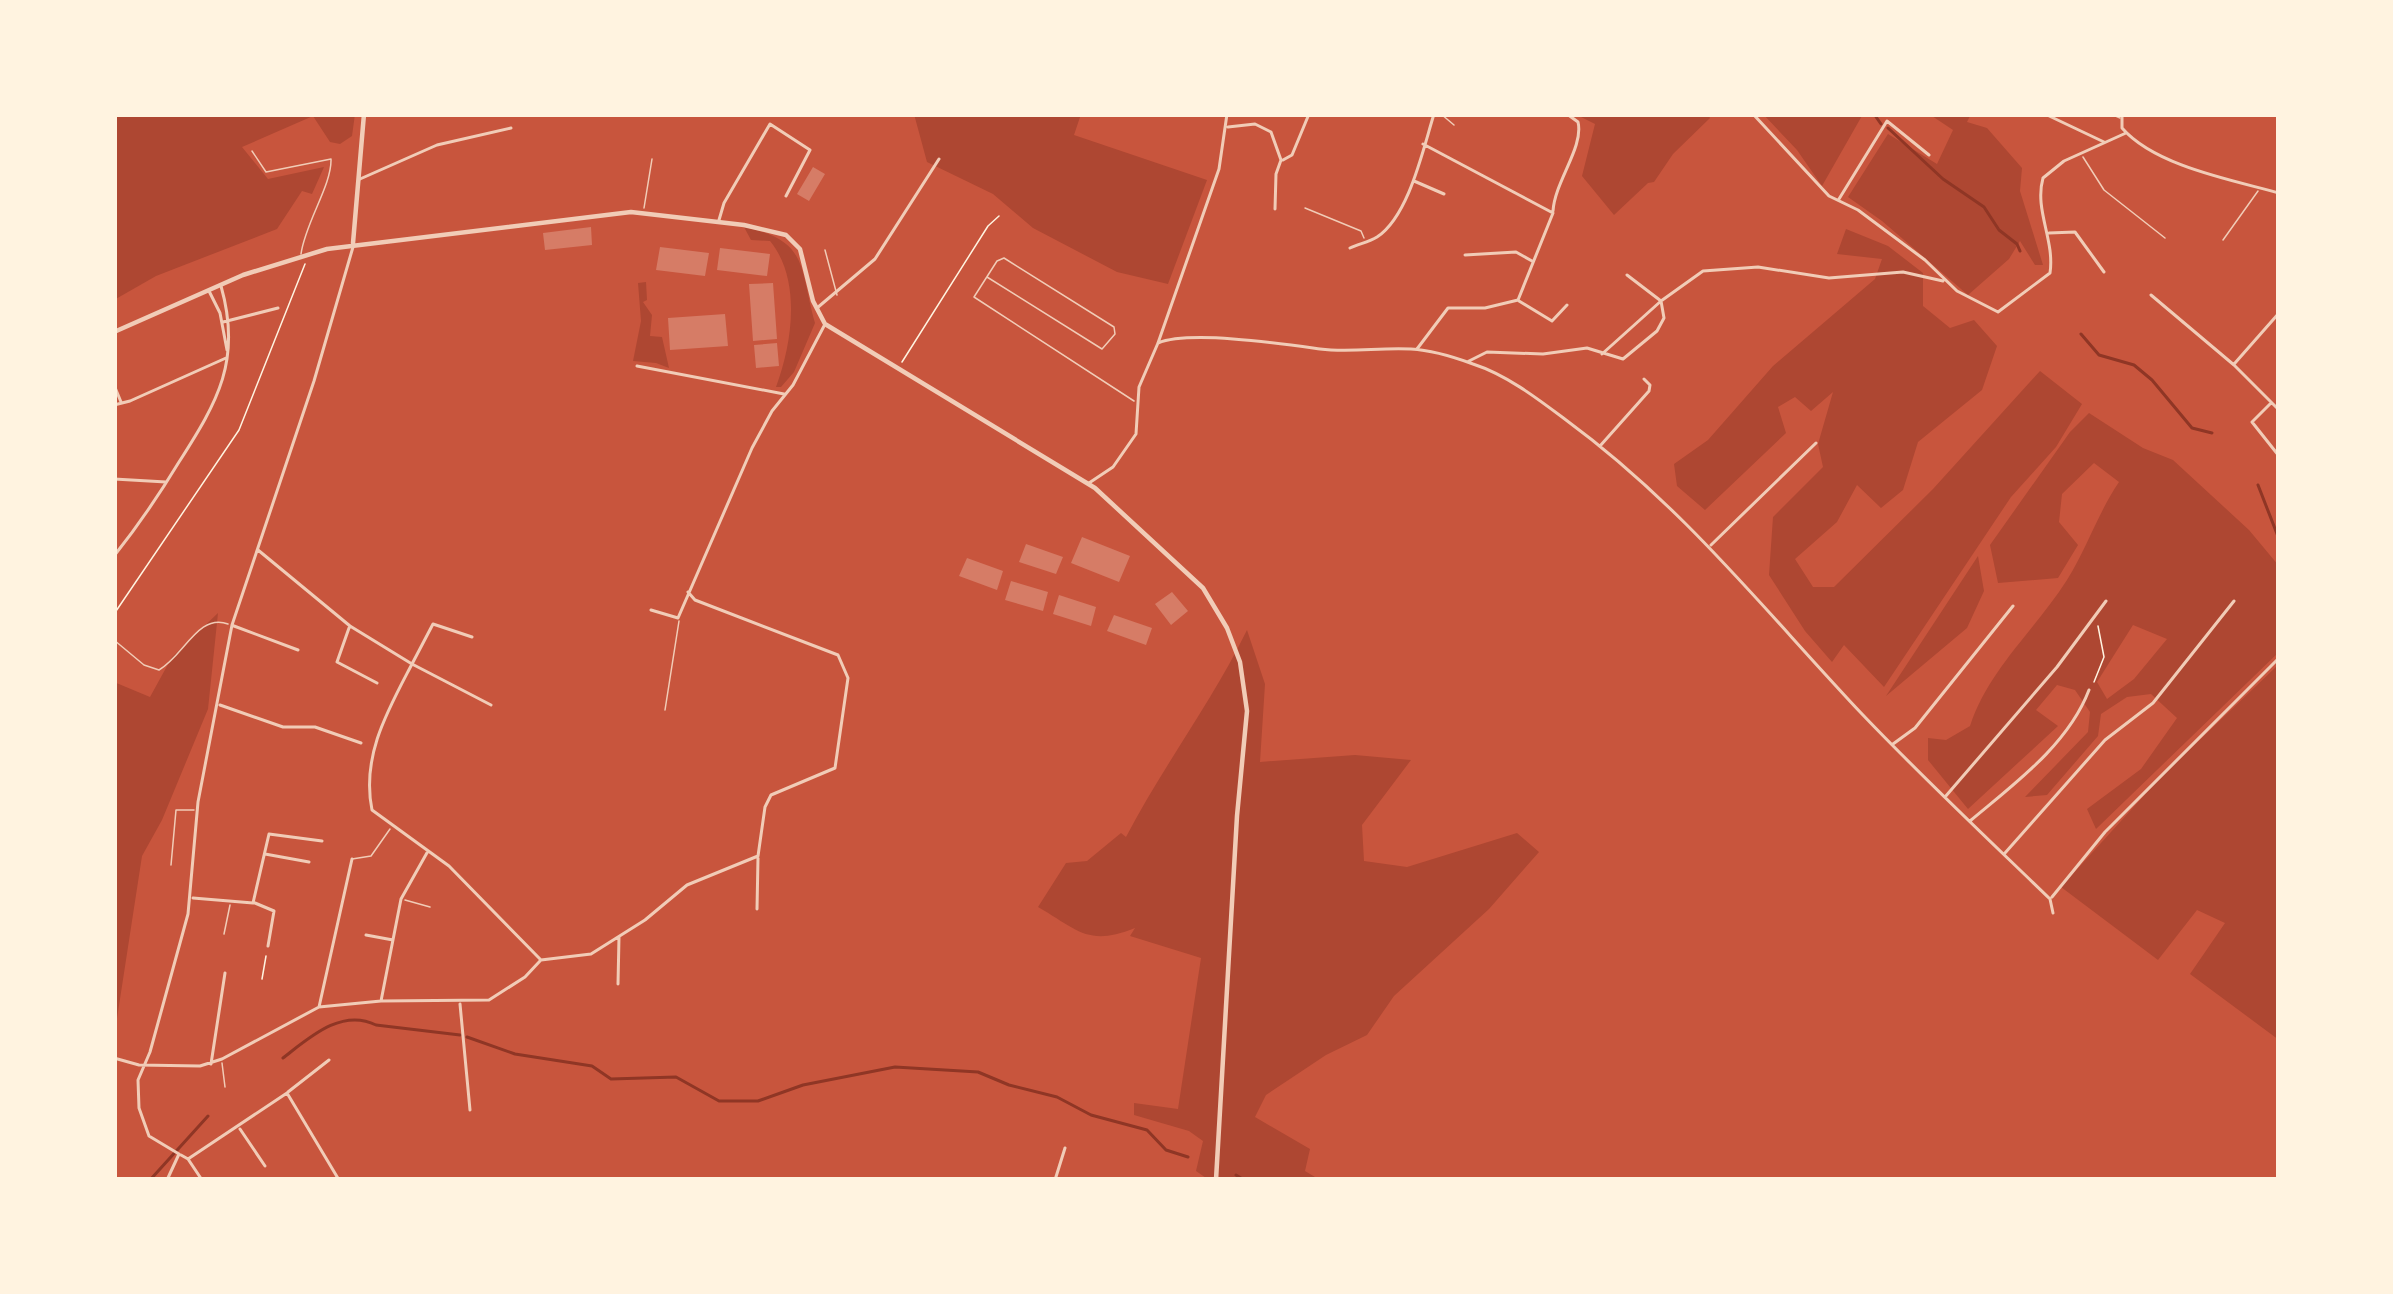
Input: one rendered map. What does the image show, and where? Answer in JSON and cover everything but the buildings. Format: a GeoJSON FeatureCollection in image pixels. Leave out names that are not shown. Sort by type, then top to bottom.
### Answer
{"type":"FeatureCollection","features":[{"type":"Feature","properties":{"kind":"street"},"geometry":{"type":"LineString","coordinates":[[202,1180],[188,1160],[154,1143],[137,1093],[191,898],[198,810],[232,626],[348,271],[364,114]]}},
{"type":"Feature","properties":{"kind":"street"},"geometry":{"type":"LineString","coordinates":[[1088,483],[1114,467],[1133,441],[1146,366],[1219,169],[1227,114]]}},
{"type":"Feature","properties":{"kind":"street"},"geometry":{"type":"LineString","coordinates":[[1245,125],[1246,114]]}},
{"type":"Feature","properties":{"kind":"street"},"geometry":{"type":"LineString","coordinates":[[1281,160],[1292,155],[1309,114]]}},
{"type":"Feature","properties":{"kind":"street"},"geometry":{"type":"LineString","coordinates":[[1350,248],[1377,237],[1405,201],[1433,114]]}},
{"type":"Feature","properties":{"kind":"street"},"geometry":{"type":"LineString","coordinates":[[1517,300],[1581,131],[1567,114]]}},
{"type":"Feature","properties":{"kind":"street"},"geometry":{"type":"LineString","coordinates":[[1753,114],[1822,189],[1925,260],[1945,282]]}},
{"type":"Feature","properties":{"kind":"street"},"geometry":{"type":"LineString","coordinates":[[2042,114],[2106,143]]}},
{"type":"Feature","properties":{"kind":"street"},"geometry":{"type":"LineString","coordinates":[[2121,116],[2126,133],[2144,146],[2185,165],[2279,193]]}},
{"type":"Feature","properties":{"kind":"street"},"geometry":{"type":"LineString","coordinates":[[1838,201],[1887,121],[1929,155]]}},
{"type":"Feature","properties":{"kind":"street"},"geometry":{"type":"LineString","coordinates":[[719,221],[724,203],[770,124],[810,150],[785,196]]}},
{"type":"Feature","properties":{"kind":"street"},"geometry":{"type":"LineString","coordinates":[[1227,128],[1259,124],[1268,129],[1281,160],[1275,209]]}},
{"type":"Feature","properties":{"kind":"street"},"geometry":{"type":"LineString","coordinates":[[360,179],[437,145],[511,128]]}},
{"type":"Feature","properties":{"kind":"street"},"geometry":{"type":"LineString","coordinates":[[1602,354],[1661,301],[1707,270],[1758,267],[1828,278],[1903,272],[1945,282],[1998,312],[2050,273],[2040,202],[2043,178],[2081,153],[2126,133]]}},
{"type":"Feature","properties":{"kind":"street"},"geometry":{"type":"LineString","coordinates":[[1424,144],[1553,213]]}},
{"type":"Feature","properties":{"kind":"street"},"geometry":{"type":"LineString","coordinates":[[816,309],[875,259],[939,159]]}},
{"type":"Feature","properties":{"kind":"street"},"geometry":{"type":"LineString","coordinates":[[1412,180],[1444,194]]}},
{"type":"Feature","properties":{"kind":"street"},"geometry":{"type":"LineString","coordinates":[[114,332],[220,284],[353,243],[643,212],[770,230],[792,239],[803,256],[816,309],[825,324],[1088,483],[1123,510],[1203,589],[1220,614],[1240,662],[1247,711],[1216,1180]]}},
{"type":"Feature","properties":{"kind":"street"},"geometry":{"type":"LineString","coordinates":[[2048,233],[2075,232],[2104,272]]}},
{"type":"Feature","properties":{"kind":"street"},"geometry":{"type":"LineString","coordinates":[[1466,255],[1516,252],[1532,261]]}},
{"type":"Feature","properties":{"kind":"street"},"geometry":{"type":"LineString","coordinates":[[1468,362],[1487,352],[1543,354],[1587,348],[1618,360],[1629,356],[1664,322],[1661,301],[1627,274]]}},
{"type":"Feature","properties":{"kind":"street"},"geometry":{"type":"LineString","coordinates":[[114,556],[216,402],[227,356],[220,284]]}},
{"type":"Feature","properties":{"kind":"street"},"geometry":{"type":"LineString","coordinates":[[208,290],[226,321]]}},
{"type":"Feature","properties":{"kind":"street"},"geometry":{"type":"LineString","coordinates":[[2151,295],[2234,364],[2279,410]]}},
{"type":"Feature","properties":{"kind":"street"},"geometry":{"type":"LineString","coordinates":[[1417,349],[1448,308],[1485,308],[1517,300],[1552,321],[1567,305]]}},
{"type":"Feature","properties":{"kind":"street"},"geometry":{"type":"LineString","coordinates":[[226,321],[278,308]]}},
{"type":"Feature","properties":{"kind":"street"},"geometry":{"type":"LineString","coordinates":[[2234,364],[2279,314]]}},
{"type":"Feature","properties":{"kind":"street"},"geometry":{"type":"LineString","coordinates":[[651,610],[678,618],[759,434],[825,324]]}},
{"type":"Feature","properties":{"kind":"street"},"geometry":{"type":"LineString","coordinates":[[1158,343],[1180,338],[1253,340],[1348,351],[1417,349],[1468,362],[1536,398],[1600,446],[1710,546],[1944,798],[2050,899],[2053,913]]}},
{"type":"Feature","properties":{"kind":"street"},"geometry":{"type":"LineString","coordinates":[[114,405],[227,356]]}},
{"type":"Feature","properties":{"kind":"street"},"geometry":{"type":"LineString","coordinates":[[637,366],[786,394]]}},
{"type":"Feature","properties":{"kind":"street"},"geometry":{"type":"LineString","coordinates":[[1600,446],[1649,391],[1645,380]]}},
{"type":"Feature","properties":{"kind":"street"},"geometry":{"type":"LineString","coordinates":[[114,386],[122,404]]}},
{"type":"Feature","properties":{"kind":"street"},"geometry":{"type":"LineString","coordinates":[[2271,402],[2252,422],[2279,456]]}},
{"type":"Feature","properties":{"kind":"street"},"geometry":{"type":"LineString","coordinates":[[1710,546],[1816,442]]}},
{"type":"Feature","properties":{"kind":"street"},"geometry":{"type":"LineString","coordinates":[[114,479],[166,482]]}},
{"type":"Feature","properties":{"kind":"street"},"geometry":{"type":"LineString","coordinates":[[257,549],[350,626],[491,705]]}},
{"type":"Feature","properties":{"kind":"street"},"geometry":{"type":"LineString","coordinates":[[688,592],[695,600],[823,646],[838,656],[847,673],[835,768],[770,795],[764,807],[757,909]]}},
{"type":"Feature","properties":{"kind":"street"},"geometry":{"type":"LineString","coordinates":[[1944,798],[2057,667],[2105,601]]}},
{"type":"Feature","properties":{"kind":"street"},"geometry":{"type":"LineString","coordinates":[[2004,854],[2104,740],[2153,703],[2234,601]]}},
{"type":"Feature","properties":{"kind":"street"},"geometry":{"type":"LineString","coordinates":[[1892,744],[1915,728],[2013,606]]}},
{"type":"Feature","properties":{"kind":"street"},"geometry":{"type":"LineString","coordinates":[[472,637],[433,624],[382,721],[370,805],[374,814],[429,850],[491,906],[541,960]]}},
{"type":"Feature","properties":{"kind":"street"},"geometry":{"type":"LineString","coordinates":[[232,626],[298,650]]}},
{"type":"Feature","properties":{"kind":"street"},"geometry":{"type":"LineString","coordinates":[[350,626],[337,662],[377,683]]}},
{"type":"Feature","properties":{"kind":"street"},"geometry":{"type":"LineString","coordinates":[[2050,899],[2105,832],[2279,658]]}},
{"type":"Feature","properties":{"kind":"street"},"geometry":{"type":"LineString","coordinates":[[1969,822],[2056,743],[2080,714],[2089,690]]}},
{"type":"Feature","properties":{"kind":"street"},"geometry":{"type":"LineString","coordinates":[[219,704],[283,727],[315,727],[361,743]]}},
{"type":"Feature","properties":{"kind":"street"},"geometry":{"type":"LineString","coordinates":[[254,903],[271,833],[322,842]]}},
{"type":"Feature","properties":{"kind":"street"},"geometry":{"type":"LineString","coordinates":[[381,1001],[401,899],[429,850]]}},
{"type":"Feature","properties":{"kind":"street"},"geometry":{"type":"LineString","coordinates":[[263,854],[309,862]]}},
{"type":"Feature","properties":{"kind":"street"},"geometry":{"type":"LineString","coordinates":[[114,1058],[144,1065],[211,1064],[319,1007],[496,997],[541,960],[591,954],[687,885],[758,856]]}},
{"type":"Feature","properties":{"kind":"street"},"geometry":{"type":"LineString","coordinates":[[319,1007],[352,859]]}},
{"type":"Feature","properties":{"kind":"street"},"geometry":{"type":"LineString","coordinates":[[191,898],[272,907],[268,946]]}},
{"type":"Feature","properties":{"kind":"street"},"geometry":{"type":"LineString","coordinates":[[366,935],[392,940]]}},
{"type":"Feature","properties":{"kind":"street"},"geometry":{"type":"LineString","coordinates":[[618,984],[619,935]]}},
{"type":"Feature","properties":{"kind":"street"},"geometry":{"type":"LineString","coordinates":[[211,1064],[225,973]]}},
{"type":"Feature","properties":{"kind":"street"},"geometry":{"type":"LineString","coordinates":[[460,1002],[470,1110]]}},
{"type":"Feature","properties":{"kind":"street"},"geometry":{"type":"LineString","coordinates":[[188,1160],[329,1060]]}},
{"type":"Feature","properties":{"kind":"street"},"geometry":{"type":"LineString","coordinates":[[287,1093],[339,1180]]}},
{"type":"Feature","properties":{"kind":"street"},"geometry":{"type":"LineString","coordinates":[[239,1127],[265,1166]]}},
{"type":"Feature","properties":{"kind":"street"},"geometry":{"type":"LineString","coordinates":[[1054,1180],[1065,1148]]}},
{"type":"Feature","properties":{"kind":"street"},"geometry":{"type":"LineString","coordinates":[[166,1180],[177,1152]]}},
{"type":"Feature","properties":{"kind":"lane"},"geometry":{"type":"LineString","coordinates":[[1441,114],[1454,124]]}},
{"type":"Feature","properties":{"kind":"lane"},"geometry":{"type":"LineString","coordinates":[[2111,114],[2121,116]]}},
{"type":"Feature","properties":{"kind":"lane"},"geometry":{"type":"LineString","coordinates":[[252,151],[266,172],[331,160],[303,255]]}},
{"type":"Feature","properties":{"kind":"lane"},"geometry":{"type":"LineString","coordinates":[[2081,153],[2104,190],[2165,238]]}},
{"type":"Feature","properties":{"kind":"lane"},"geometry":{"type":"LineString","coordinates":[[643,212],[652,159]]}},
{"type":"Feature","properties":{"kind":"lane"},"geometry":{"type":"LineString","coordinates":[[2223,239],[2261,188]]}},
{"type":"Feature","properties":{"kind":"lane"},"geometry":{"type":"LineString","coordinates":[[1306,208],[1361,231],[1366,242]]}},
{"type":"Feature","properties":{"kind":"lane"},"geometry":{"type":"LineString","coordinates":[[826,250],[837,295]]}},
{"type":"Feature","properties":{"kind":"lane"},"geometry":{"type":"LineString","coordinates":[[987,278],[1100,349],[1115,334],[1114,327],[1004,258],[987,278],[974,298],[1136,404]]}},
{"type":"Feature","properties":{"kind":"lane"},"geometry":{"type":"LineString","coordinates":[[665,710],[678,618]]}},
{"type":"Feature","properties":{"kind":"lane"},"geometry":{"type":"LineString","coordinates":[[114,640],[144,665],[159,670],[179,656],[205,624],[214,620],[232,626]]}},
{"type":"Feature","properties":{"kind":"lane"},"geometry":{"type":"LineString","coordinates":[[171,865],[176,810],[198,810]]}},
{"type":"Feature","properties":{"kind":"lane"},"geometry":{"type":"LineString","coordinates":[[352,859],[371,856],[392,826]]}},
{"type":"Feature","properties":{"kind":"lane"},"geometry":{"type":"LineString","coordinates":[[401,899],[430,907]]}},
{"type":"Feature","properties":{"kind":"lane"},"geometry":{"type":"LineString","coordinates":[[224,934],[230,901]]}},
{"type":"Feature","properties":{"kind":"lane"},"geometry":{"type":"LineString","coordinates":[[222,1059],[225,1087]]}},
{"type":"Feature","properties":{"kind":"path"},"geometry":{"type":"LineString","coordinates":[[896,369],[999,216]]}},
{"type":"Feature","properties":{"kind":"path"},"geometry":{"type":"LineString","coordinates":[[114,614],[239,430],[304,268],[303,255]]}},
{"type":"Feature","properties":{"kind":"path"},"geometry":{"type":"LineString","coordinates":[[2089,690],[2104,657],[2098,626]]}},
{"type":"Feature","properties":{"kind":"path"},"geometry":{"type":"LineString","coordinates":[[262,979],[268,946]]}},
{"type":"Feature","properties":{"kind":"shaded area"},"geometry":{"type":"Polygon","coordinates":[[[114,114],[355,114],[352,136],[340,144],[330,142],[313,116],[242,147],[268,179],[324,167],[312,194],[302,191],[277,229],[156,276],[114,300],[114,114]]]}},
{"type":"Feature","properties":{"kind":"shaded area"},"geometry":{"type":"Polygon","coordinates":[[[914,114],[1081,114],[1074,135],[1207,180],[1168,284],[1117,272],[1033,228],[993,194],[927,162],[914,114]]]}},
{"type":"Feature","properties":{"kind":"shaded area"},"geometry":{"type":"Polygon","coordinates":[[[1575,114],[1707,114],[1710,118],[1673,154],[1654,182],[1614,215],[1582,176],[1595,124],[1575,114]]]}},
{"type":"Feature","properties":{"kind":"shaded area"},"geometry":{"type":"Polygon","coordinates":[[[1763,114],[1863,114],[1822,186],[1763,114]]]}},
{"type":"Feature","properties":{"kind":"shaded area"},"geometry":{"type":"Polygon","coordinates":[[[1929,114],[1971,114],[1967,122],[1987,128],[2022,168],[2020,191],[2043,265],[2035,265],[2020,241],[2009,259],[1968,295],[1848,197],[1888,134],[1937,164],[1953,130],[1929,114]]]}},
{"type":"Feature","properties":{"kind":"shaded area"},"geometry":{"type":"Polygon","coordinates":[[[744,227],[791,248],[803,271],[815,323],[794,372],[781,387],[776,387],[790,332],[787,274],[770,241],[751,240],[744,227]]]}},
{"type":"Feature","properties":{"kind":"shaded area"},"geometry":{"type":"Polygon","coordinates":[[[1846,229],[1888,246],[1923,273],[1923,306],[1950,328],[1974,320],[1997,346],[1982,390],[1918,442],[1903,490],[1881,508],[1857,485],[1837,522],[1795,559],[1813,587],[1834,587],[1933,489],[2040,371],[2082,404],[2056,447],[2011,497],[1884,687],[1844,645],[1832,662],[1805,631],[1769,575],[1773,517],[1823,467],[1818,444],[1833,392],[1811,411],[1795,397],[1778,407],[1786,433],[1705,510],[1677,486],[1674,464],[1708,440],[1773,366],[1875,279],[1882,259],[1837,254],[1846,229]]]}},
{"type":"Feature","properties":{"kind":"shaded area"},"geometry":{"type":"Polygon","coordinates":[[[646,282],[647,300],[643,302],[652,315],[650,336],[662,337],[669,368],[633,361],[641,321],[638,283],[646,282]]]}},
{"type":"Feature","properties":{"kind":"shaded area"},"geometry":{"type":"Polygon","coordinates":[[[2089,413],[2143,448],[2173,460],[2249,530],[2279,566],[2279,652],[2096,829],[2087,809],[2141,769],[2177,718],[2151,694],[2127,697],[2101,714],[2098,736],[2047,795],[2025,797],[2088,732],[2090,712],[2075,690],[2057,685],[2036,710],[2058,726],[1968,809],[1928,760],[1928,738],[1946,740],[1970,726],[2000,668],[2067,580],[2119,482],[2094,463],[2062,494],[2059,522],[2078,545],[2058,578],[1998,583],[1990,545],[2070,432],[2089,413]],[[2133,625],[2097,682],[2107,699],[2134,679],[2167,639],[2133,625]]]}},
{"type":"Feature","properties":{"kind":"shaded area"},"geometry":{"type":"Polygon","coordinates":[[[1978,556],[1984,591],[1967,628],[1886,696],[1978,556]]]}},
{"type":"Feature","properties":{"kind":"shaded area"},"geometry":{"type":"Polygon","coordinates":[[[218,613],[208,709],[142,856],[114,1038],[114,682],[150,697],[172,657],[218,613]]]}},
{"type":"Feature","properties":{"kind":"shaded area"},"geometry":{"type":"Polygon","coordinates":[[[1247,630],[1265,684],[1260,762],[1355,755],[1411,760],[1362,825],[1364,861],[1407,867],[1517,833],[1539,852],[1489,909],[1394,996],[1367,1035],[1326,1055],[1266,1095],[1255,1117],[1310,1149],[1305,1171],[1320,1180],[1209,1180],[1196,1171],[1203,1141],[1189,1131],[1134,1115],[1134,1103],[1178,1109],[1201,958],[1130,936],[1135,928],[1106,936],[1084,933],[1038,907],[1066,863],[1087,861],[1121,833],[1126,837],[1247,630]]]}},
{"type":"Feature","properties":{"kind":"shaded area"},"geometry":{"type":"Polygon","coordinates":[[[2279,664],[2279,1040],[2190,974],[2225,923],[2197,910],[2158,960],[2061,887],[2160,778],[2279,664]]]}},
{"type":"Feature","properties":{"kind":"waterway"},"geometry":{"type":"LineString","coordinates":[[1874,114],[1881,124]]}},
{"type":"Feature","properties":{"kind":"waterway"},"geometry":{"type":"LineString","coordinates":[[1888,128],[1943,179],[1984,207],[2020,251]]}},
{"type":"Feature","properties":{"kind":"waterway"},"geometry":{"type":"LineString","coordinates":[[2081,334],[2099,355],[2134,365],[2152,380],[2192,428],[2212,433]]}},
{"type":"Feature","properties":{"kind":"waterway"},"geometry":{"type":"LineString","coordinates":[[2258,485],[2279,539]]}},
{"type":"Feature","properties":{"kind":"waterway"},"geometry":{"type":"LineString","coordinates":[[283,1058],[326,1028],[350,1020],[460,1035]]}},
{"type":"Feature","properties":{"kind":"waterway"},"geometry":{"type":"LineString","coordinates":[[467,1037],[515,1054],[592,1066],[611,1079],[676,1077],[719,1101],[758,1101],[803,1085],[895,1067],[978,1072],[1057,1097],[1091,1115],[1147,1130],[1166,1150],[1188,1157]]}},
{"type":"Feature","properties":{"kind":"waterway"},"geometry":{"type":"LineString","coordinates":[[150,1180],[208,1116]]}},
{"type":"Feature","properties":{"kind":"waterway"},"geometry":{"type":"LineString","coordinates":[[1236,1175],[1244,1180]]}}]}
